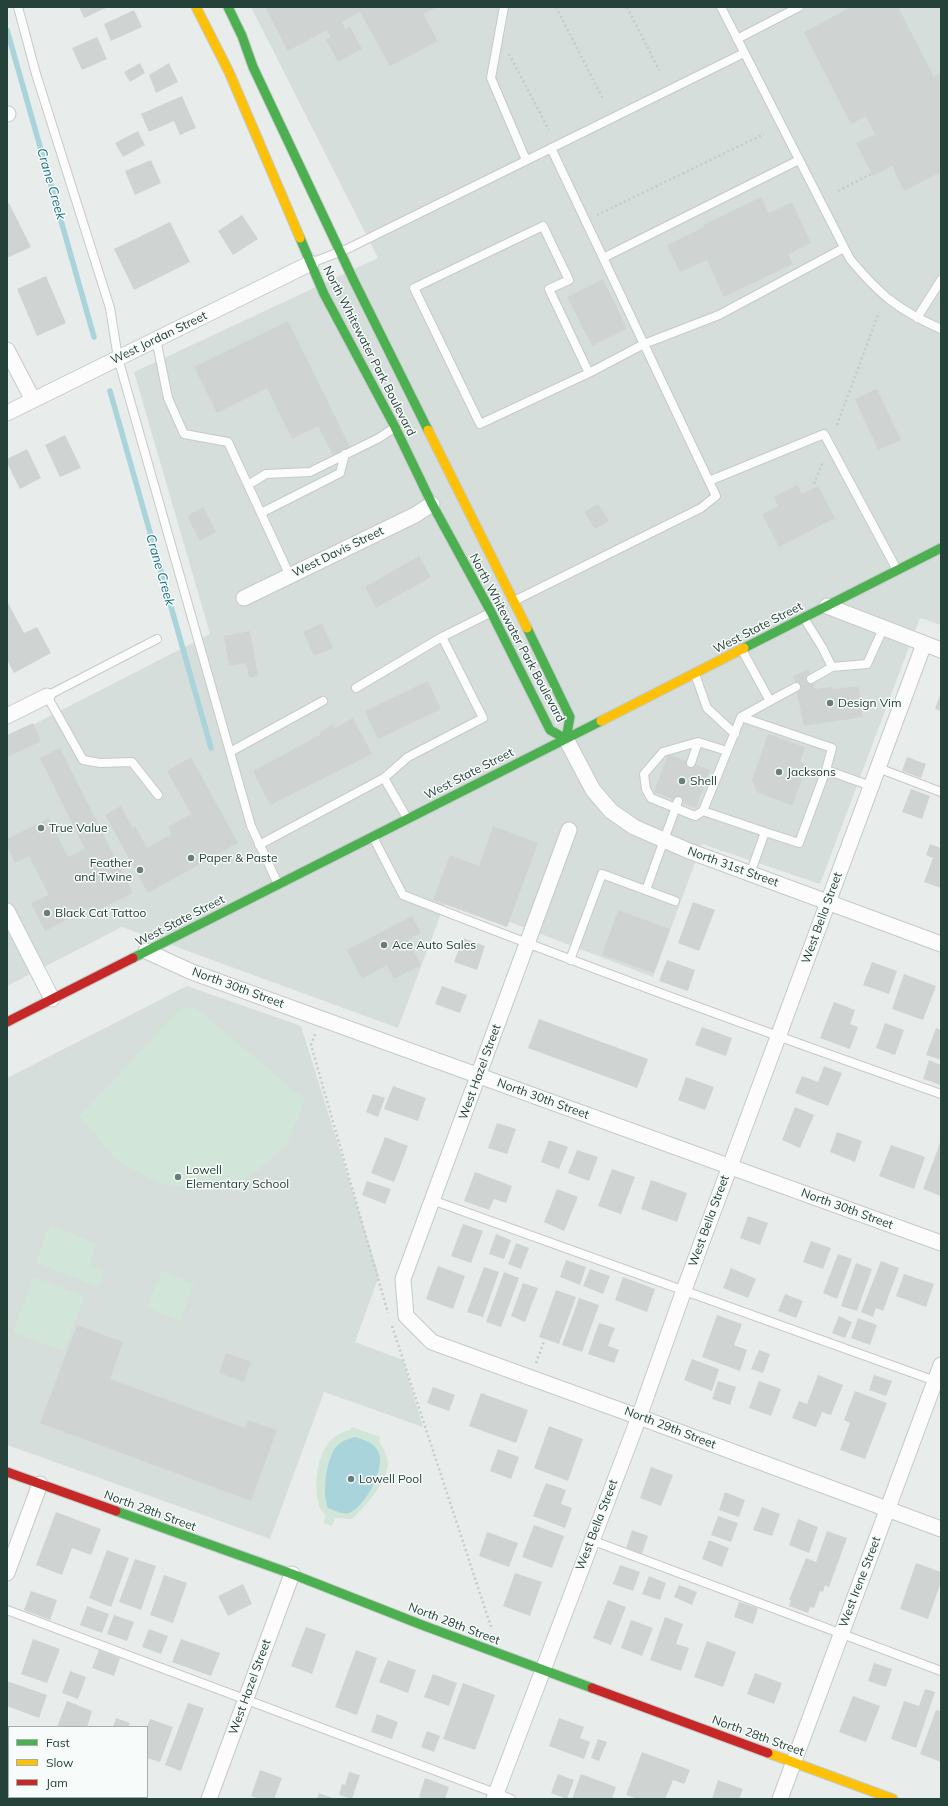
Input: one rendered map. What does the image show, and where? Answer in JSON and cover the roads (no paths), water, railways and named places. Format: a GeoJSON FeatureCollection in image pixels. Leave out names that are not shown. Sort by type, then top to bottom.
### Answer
{"type":"FeatureCollection","features":[{"type":"Feature","properties":{"kind":"street","name":"North Whitewater Park Boulevard"},"geometry":{"type":"LineString","coordinates":[[196,7],[229,72],[324,294],[395,427],[432,504],[491,612],[550,730],[566,739],[570,717],[514,601],[353,279],[256,74],[242,36],[228,7]]}},
{"type":"Feature","properties":{"kind":"street","name":"West Jordan Street"},"geometry":{"type":"LineString","coordinates":[[7,413],[311,263]]}},
{"type":"Feature","properties":{"kind":"street"},"geometry":{"type":"LineString","coordinates":[[7,350],[33,400]]}},
{"type":"Feature","properties":{"kind":"street","name":"West Davis Street"},"geometry":{"type":"LineString","coordinates":[[244,598],[415,515],[432,504]]}},
{"type":"Feature","properties":{"kind":"street","name":"West State Street"},"geometry":{"type":"LineString","coordinates":[[7,1022],[941,548]]}},
{"type":"Feature","properties":{"kind":"street"},"geometry":{"type":"LineString","coordinates":[[827,606],[883,629],[941,650]]}},
{"type":"Feature","properties":{"kind":"street","name":"West Bella Street"},"geometry":{"type":"LineString","coordinates":[[495,1796],[639,1416],[684,1290],[924,644]]}},
{"type":"Feature","properties":{"kind":"street"},"geometry":{"type":"LineString","coordinates":[[7,716],[47,696]]}},
{"type":"Feature","properties":{"kind":"street","name":"North 31st Street"},"geometry":{"type":"LineString","coordinates":[[566,739],[592,790],[611,811],[634,827],[664,841],[750,874],[941,944]]}},
{"type":"Feature","properties":{"kind":"street","name":"West Hazel Street"},"geometry":{"type":"LineString","coordinates":[[406,1316],[403,1279],[569,830]]}},
{"type":"Feature","properties":{"kind":"street"},"geometry":{"type":"LineString","coordinates":[[7,911],[52,999]]}},
{"type":"Feature","properties":{"kind":"street","name":"North 30th Street"},"geometry":{"type":"LineString","coordinates":[[146,951],[192,972],[941,1243]]}},
{"type":"Feature","properties":{"kind":"street","name":"North 29th Street"},"geometry":{"type":"LineString","coordinates":[[406,1316],[432,1342],[639,1416],[941,1530]]}},
{"type":"Feature","properties":{"kind":"street","name":"West Irene Street"},"geometry":{"type":"LineString","coordinates":[[780,1799],[888,1509],[938,1382],[941,1365]]}},
{"type":"Feature","properties":{"kind":"street","name":"North 28th Street"},"geometry":{"type":"LineString","coordinates":[[7,1472],[292,1574],[422,1626],[893,1799]]}},
{"type":"Feature","properties":{"kind":"street"},"geometry":{"type":"LineString","coordinates":[[7,1573],[40,1484]]}},
{"type":"Feature","properties":{"kind":"street","name":"West Hazel Street"},"geometry":{"type":"LineString","coordinates":[[208,1799],[292,1574]]}},
{"type":"Feature","properties":{"kind":"lane"},"geometry":{"type":"LineString","coordinates":[[18,7],[38,81],[110,308],[118,358],[251,826],[278,884]]}},
{"type":"Feature","properties":{"kind":"lane"},"geometry":{"type":"LineString","coordinates":[[504,7],[491,78],[526,160]]}},
{"type":"Feature","properties":{"kind":"lane"},"geometry":{"type":"LineString","coordinates":[[721,7],[850,259],[872,285],[891,302],[917,318],[941,329]]}},
{"type":"Feature","properties":{"kind":"lane"},"geometry":{"type":"LineString","coordinates":[[737,39],[799,7]]}},
{"type":"Feature","properties":{"kind":"lane"},"geometry":{"type":"LineString","coordinates":[[311,263],[341,251],[744,53]]}},
{"type":"Feature","properties":{"kind":"lane"},"geometry":{"type":"LineString","coordinates":[[514,601],[701,508],[716,496],[551,148]]}},
{"type":"Feature","properties":{"kind":"lane"},"geometry":{"type":"LineString","coordinates":[[603,258],[798,160]]}},
{"type":"Feature","properties":{"kind":"lane"},"geometry":{"type":"LineString","coordinates":[[589,373],[549,289],[569,280],[543,226],[414,288],[480,424],[589,373],[644,344],[719,315],[844,248]]}},
{"type":"Feature","properties":{"kind":"lane"},"geometry":{"type":"LineString","coordinates":[[917,318],[941,280]]}},
{"type":"Feature","properties":{"kind":"lane"},"geometry":{"type":"LineString","coordinates":[[156,339],[168,398],[184,434],[228,442],[290,576]]}},
{"type":"Feature","properties":{"kind":"lane"},"geometry":{"type":"LineString","coordinates":[[248,485],[266,474],[310,472],[379,438],[395,427]]}},
{"type":"Feature","properties":{"kind":"lane"},"geometry":{"type":"LineString","coordinates":[[708,481],[824,434],[898,570]]}},
{"type":"Feature","properties":{"kind":"lane"},"geometry":{"type":"LineString","coordinates":[[261,513],[340,473],[345,454]]}},
{"type":"Feature","properties":{"kind":"lane"},"geometry":{"type":"LineString","coordinates":[[356,688],[442,637],[491,612]]}},
{"type":"Feature","properties":{"kind":"lane"},"geometry":{"type":"LineString","coordinates":[[804,618],[822,647],[832,667]]}},
{"type":"Feature","properties":{"kind":"lane"},"geometry":{"type":"LineString","coordinates":[[811,679],[832,667],[867,664],[883,629]]}},
{"type":"Feature","properties":{"kind":"lane"},"geometry":{"type":"LineString","coordinates":[[259,845],[384,778],[408,757],[483,718],[442,637]]}},
{"type":"Feature","properties":{"kind":"lane"},"geometry":{"type":"LineString","coordinates":[[157,639],[47,696],[83,760],[100,763],[132,762],[158,795]]}},
{"type":"Feature","properties":{"kind":"lane"},"geometry":{"type":"LineString","coordinates":[[742,650],[770,702]]}},
{"type":"Feature","properties":{"kind":"lane"},"geometry":{"type":"LineString","coordinates":[[695,673],[707,708],[735,734]]}},
{"type":"Feature","properties":{"kind":"lane"},"geometry":{"type":"LineString","coordinates":[[727,751],[698,742],[662,752],[644,774],[646,789],[651,798],[677,804],[695,816],[703,811],[735,734],[741,716],[796,687]]}},
{"type":"Feature","properties":{"kind":"lane"},"geometry":{"type":"LineString","coordinates":[[230,752],[323,701]]}},
{"type":"Feature","properties":{"kind":"lane"},"geometry":{"type":"LineString","coordinates":[[703,811],[799,843],[826,770],[832,748],[741,716]]}},
{"type":"Feature","properties":{"kind":"lane"},"geometry":{"type":"LineString","coordinates":[[691,763],[698,742]]}},
{"type":"Feature","properties":{"kind":"lane"},"geometry":{"type":"LineString","coordinates":[[878,768],[941,792]]}},
{"type":"Feature","properties":{"kind":"lane"},"geometry":{"type":"LineString","coordinates":[[826,770],[871,786]]}},
{"type":"Feature","properties":{"kind":"lane"},"geometry":{"type":"LineString","coordinates":[[384,778],[407,819]]}},
{"type":"Feature","properties":{"kind":"lane"},"geometry":{"type":"LineString","coordinates":[[646,890],[677,804]]}},
{"type":"Feature","properties":{"kind":"lane"},"geometry":{"type":"LineString","coordinates":[[750,874],[765,832]]}},
{"type":"Feature","properties":{"kind":"lane"},"geometry":{"type":"LineString","coordinates":[[373,836],[403,895],[527,944],[778,1037],[941,1094]]}},
{"type":"Feature","properties":{"kind":"lane"},"geometry":{"type":"LineString","coordinates":[[570,960],[602,874],[675,901]]}},
{"type":"Feature","properties":{"kind":"lane"},"geometry":{"type":"LineString","coordinates":[[432,1200],[938,1382]]}},
{"type":"Feature","properties":{"kind":"lane"},"geometry":{"type":"LineString","coordinates":[[591,1540],[941,1671]]}},
{"type":"Feature","properties":{"kind":"lane"},"geometry":{"type":"LineString","coordinates":[[7,1610],[495,1796],[511,1799]]}},
{"type":"Feature","properties":{"kind":"water","name":"Lowell Pool"},"geometry":{"type":"Polygon","coordinates":[[[355,1437],[374,1445],[380,1458],[380,1467],[373,1486],[362,1503],[349,1513],[338,1512],[328,1508],[326,1502],[325,1486],[327,1468],[336,1447],[347,1439],[355,1437]]]}},
{"type":"Feature","properties":{"kind":"waterway","name":"Crane Creek"},"geometry":{"type":"LineString","coordinates":[[7,30],[94,337]]}},
{"type":"Feature","properties":{"kind":"waterway","name":"Crane Creek"},"geometry":{"type":"LineString","coordinates":[[110,391],[211,748]]}},
{"type":"Feature","properties":{"kind":"place","name":"Design Vim"},"geometry":{"type":"Point","coordinates":[830,703]}},
{"type":"Feature","properties":{"kind":"place","name":"Jacksons"},"geometry":{"type":"Point","coordinates":[779,772]}},
{"type":"Feature","properties":{"kind":"place","name":"Shell"},"geometry":{"type":"Point","coordinates":[682,781]}},
{"type":"Feature","properties":{"kind":"place","name":"True Value"},"geometry":{"type":"Point","coordinates":[41,828]}},
{"type":"Feature","properties":{"kind":"place","name":"Paper & Paste"},"geometry":{"type":"Point","coordinates":[191,858]}},
{"type":"Feature","properties":{"kind":"place","name":"Feather and Twine"},"geometry":{"type":"Point","coordinates":[140,870]}},
{"type":"Feature","properties":{"kind":"place","name":"Black Cat Tattoo"},"geometry":{"type":"Point","coordinates":[47,913]}},
{"type":"Feature","properties":{"kind":"place","name":"Ace Auto Sales"},"geometry":{"type":"Point","coordinates":[384,945]}},
{"type":"Feature","properties":{"kind":"place","name":"Lowell Elementary School"},"geometry":{"type":"Point","coordinates":[178,1177]}},
{"type":"Feature","properties":{"kind":"place","name":"Lowell Pool"},"geometry":{"type":"Point","coordinates":[351,1479]}}]}
